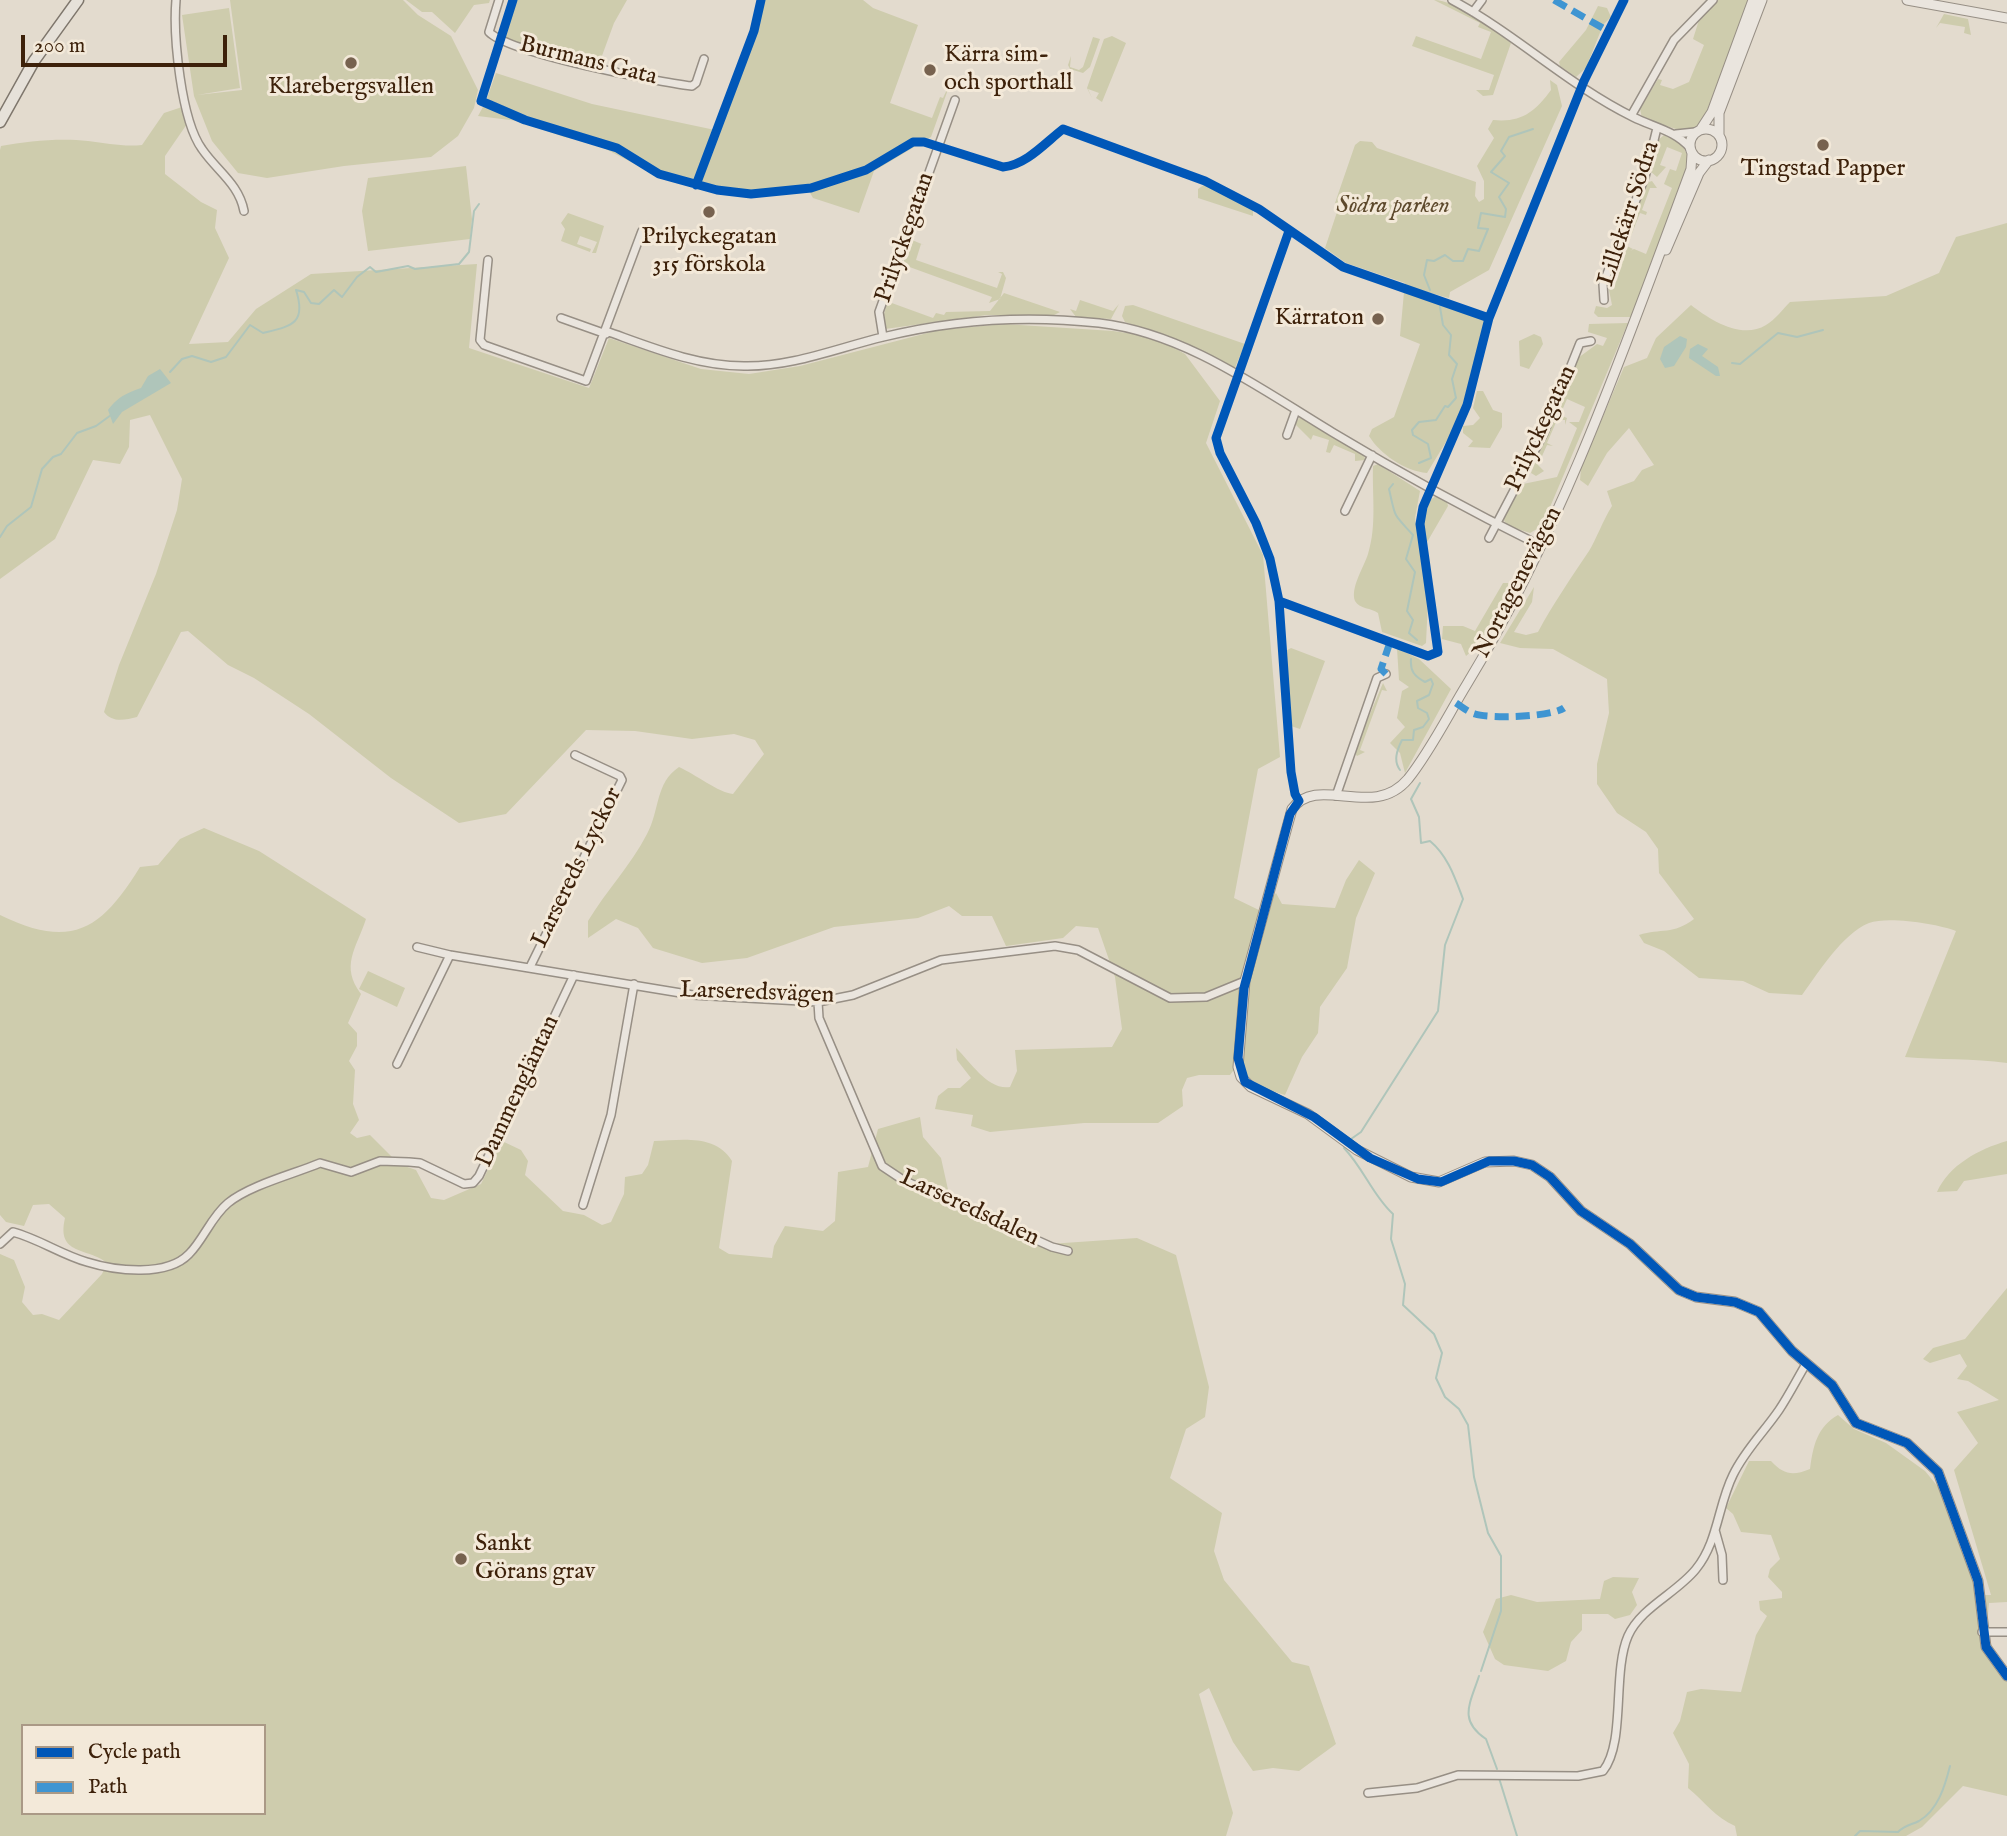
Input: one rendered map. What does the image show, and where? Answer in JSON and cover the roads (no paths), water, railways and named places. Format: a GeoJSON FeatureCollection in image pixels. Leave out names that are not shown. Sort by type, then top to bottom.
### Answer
{"type":"FeatureCollection","features":[{"type":"Feature","properties":{"kind":"highway"},"geometry":{"type":"LineString","coordinates":[[0,122],[34,61],[78,0]]}},
{"type":"Feature","properties":{"kind":"street"},"geometry":{"type":"LineString","coordinates":[[176,0],[183,99],[202,149],[240,193],[244,211]]}},
{"type":"Feature","properties":{"kind":"street","name":"Burmans Gata"},"geometry":{"type":"LineString","coordinates":[[499,0],[489,32],[491,36],[537,52],[692,86],[696,83],[704,58]]}},
{"type":"Feature","properties":{"kind":"street","name":"Lillekärr Södra"},"geometry":{"type":"LineString","coordinates":[[1452,0],[1474,12],[1576,84],[1631,116],[1675,134],[1698,131]]}},
{"type":"Feature","properties":{"kind":"street"},"geometry":{"type":"LineString","coordinates":[[1474,12],[1482,0]]}},
{"type":"Feature","properties":{"kind":"street","name":"Lillekärr Södra"},"geometry":{"type":"LineString","coordinates":[[1631,116],[1674,40],[1713,0]]}},
{"type":"Feature","properties":{"kind":"street","name":"Nortagenevägen"},"geometry":{"type":"LineString","coordinates":[[1245,981],[1290,814],[1299,801],[1315,795],[1365,799],[1381,797],[1397,789],[1410,776],[1500,628],[1541,546],[1656,270],[1691,169],[1691,151],[1698,131],[1712,112],[1753,0]]}},
{"type":"Feature","properties":{"kind":"street","name":"Nortagenevägen"},"geometry":{"type":"LineString","coordinates":[[1656,270],[1680,223],[1699,173],[1721,150],[1718,135],[1719,113],[1762,0]]}},
{"type":"Feature","properties":{"kind":"street"},"geometry":{"type":"LineString","coordinates":[[1907,0],[1940,3],[2007,18]]}},
{"type":"Feature","properties":{"kind":"street","name":"Prilyckegatan"},"geometry":{"type":"LineString","coordinates":[[883,337],[879,312],[955,100]]}},
{"type":"Feature","properties":{"kind":"street","name":"Lillekärr Södra"},"geometry":{"type":"LineString","coordinates":[[1604,300],[1603,285],[1645,177],[1657,128]]}},
{"type":"Feature","properties":{"kind":"street"},"geometry":{"type":"LineString","coordinates":[[1698,131],[1711,130],[1718,135]]}},
{"type":"Feature","properties":{"kind":"street","name":"Lillekärr Södra"},"geometry":{"type":"LineString","coordinates":[[1675,134],[1691,151]]}},
{"type":"Feature","properties":{"kind":"street"},"geometry":{"type":"LineString","coordinates":[[1691,151],[1700,160],[1709,160]]}},
{"type":"Feature","properties":{"kind":"street"},"geometry":{"type":"LineString","coordinates":[[488,260],[481,340],[489,349],[582,382],[589,379],[642,231]]}},
{"type":"Feature","properties":{"kind":"street","name":"Prilyckegatan"},"geometry":{"type":"LineString","coordinates":[[561,318],[701,362],[743,366],[778,364],[950,323],[1015,318],[1115,326],[1147,333],[1195,351],[1372,455],[1541,546]]}},
{"type":"Feature","properties":{"kind":"street","name":"Prilyckegatan"},"geometry":{"type":"LineString","coordinates":[[1489,538],[1544,433],[1580,343],[1591,341]]}},
{"type":"Feature","properties":{"kind":"street"},"geometry":{"type":"LineString","coordinates":[[1287,435],[1296,410]]}},
{"type":"Feature","properties":{"kind":"street"},"geometry":{"type":"LineString","coordinates":[[1345,511],[1372,455]]}},
{"type":"Feature","properties":{"kind":"street"},"geometry":{"type":"LineString","coordinates":[[1336,796],[1377,678],[1386,674]]}},
{"type":"Feature","properties":{"kind":"street","name":"Larsereds Lyckor"},"geometry":{"type":"LineString","coordinates":[[530,967],[622,780],[620,776],[575,755]]}},
{"type":"Feature","properties":{"kind":"street","name":"Larseredsvägen"},"geometry":{"type":"LineString","coordinates":[[417,947],[450,956],[694,995],[818,1002],[853,995],[941,960],[1055,946],[1078,950],[1170,998],[1206,997],[1245,981]]}},
{"type":"Feature","properties":{"kind":"street"},"geometry":{"type":"LineString","coordinates":[[397,1064],[450,956]]}},
{"type":"Feature","properties":{"kind":"street","name":"Dammengläntan"},"geometry":{"type":"LineString","coordinates":[[0,1244],[13,1232],[87,1262],[158,1269],[173,1265],[191,1252],[208,1224],[229,1202],[272,1180],[301,1173],[320,1163],[351,1172],[380,1161],[420,1163],[464,1184],[473,1183],[480,1176],[574,975]]}},
{"type":"Feature","properties":{"kind":"street"},"geometry":{"type":"LineString","coordinates":[[1245,981],[1238,1063],[1241,1077],[1251,1087],[1314,1117],[1370,1158],[1418,1179],[1441,1182],[1489,1161],[1514,1161],[1532,1165],[1550,1177],[1581,1210],[1630,1244],[1679,1290],[1756,1311],[1806,1364],[1832,1385],[1856,1423],[1907,1443],[1940,1474],[1981,1589],[1982,1632],[1990,1656],[2007,1676]]}},
{"type":"Feature","properties":{"kind":"street"},"geometry":{"type":"LineString","coordinates":[[583,1205],[611,1115],[634,985]]}},
{"type":"Feature","properties":{"kind":"street","name":"Larseredsdalen"},"geometry":{"type":"LineString","coordinates":[[818,1002],[819,1018],[882,1166],[903,1180],[1052,1247],[1068,1251]]}},
{"type":"Feature","properties":{"kind":"street"},"geometry":{"type":"LineString","coordinates":[[1368,1793],[1417,1788],[1458,1774],[1578,1776],[1604,1771],[1613,1749],[1619,1685],[1629,1634],[1640,1620],[1696,1570],[1715,1530],[1726,1490],[1744,1453],[1778,1411],[1806,1364]]}},
{"type":"Feature","properties":{"kind":"street"},"geometry":{"type":"LineString","coordinates":[[1715,1530],[1722,1555],[1723,1580]]}},
{"type":"Feature","properties":{"kind":"street"},"geometry":{"type":"LineString","coordinates":[[1982,1632],[2007,1632]]}},
{"type":"Feature","properties":{"kind":"waterway"},"geometry":{"type":"LineString","coordinates":[[1430,290],[1424,275],[1427,260],[1434,261],[1445,255],[1453,261],[1463,261],[1468,249],[1479,251],[1488,229],[1478,228],[1481,213],[1505,217],[1506,209],[1499,197],[1509,183],[1491,172],[1505,156],[1501,151],[1509,137],[1533,129]]}},
{"type":"Feature","properties":{"kind":"waterway"},"geometry":{"type":"LineString","coordinates":[[170,372],[182,359],[192,356],[211,362],[226,357],[250,325],[263,333],[294,322],[299,310],[296,290],[304,292],[311,303],[319,304],[334,290],[342,297],[357,277],[370,267],[376,272],[408,266],[415,269],[459,264],[469,252],[474,211],[479,204]]}},
{"type":"Feature","properties":{"kind":"waterway"},"geometry":{"type":"LineString","coordinates":[[1419,463],[1431,458],[1428,444],[1413,435],[1412,430],[1419,422],[1436,420],[1445,406],[1448,407],[1456,398],[1452,379],[1457,364],[1449,355],[1451,335],[1443,325],[1440,307]]}},
{"type":"Feature","properties":{"kind":"waterway"},"geometry":{"type":"LineString","coordinates":[[1732,363],[1740,364],[1778,333],[1797,337],[1823,330]]}},
{"type":"Feature","properties":{"kind":"waterway"},"geometry":{"type":"LineString","coordinates":[[0,537],[7,526],[31,507],[42,469],[53,457],[61,454],[77,433],[96,426],[111,415]]}},
{"type":"Feature","properties":{"kind":"waterway"},"geometry":{"type":"LineString","coordinates":[[1393,484],[1389,489],[1394,511],[1413,535],[1406,559],[1415,572],[1407,611],[1413,620],[1409,633],[1417,640]]}},
{"type":"Feature","properties":{"kind":"waterway"},"geometry":{"type":"LineString","coordinates":[[1400,770],[1396,759],[1402,740],[1413,740],[1414,730],[1423,727],[1429,719],[1427,713],[1418,708],[1417,701],[1429,695],[1433,684],[1431,679],[1425,682],[1415,675],[1411,659]]}},
{"type":"Feature","properties":{"kind":"waterway"},"geometry":{"type":"LineString","coordinates":[[1351,1139],[1361,1132],[1438,1011],[1445,945],[1463,899],[1442,853],[1430,841],[1421,843],[1419,817],[1411,799],[1420,783]]}},
{"type":"Feature","properties":{"kind":"waterway"},"geometry":{"type":"LineString","coordinates":[[1344,1148],[1393,1214],[1391,1239],[1405,1284],[1403,1305],[1434,1334],[1442,1353],[1436,1378],[1445,1397],[1459,1409],[1468,1425],[1474,1477],[1488,1533],[1501,1556],[1501,1611],[1481,1671]]}},
{"type":"Feature","properties":{"kind":"waterway"},"geometry":{"type":"LineString","coordinates":[[1479,1676],[1470,1703],[1469,1718],[1477,1732],[1486,1739],[1497,1769]]}},
{"type":"Feature","properties":{"kind":"waterway"},"geometry":{"type":"LineString","coordinates":[[1855,1836],[1860,1831],[1898,1832],[1926,1816],[1940,1797],[1950,1766]]}},
{"type":"Feature","properties":{"kind":"waterway"},"geometry":{"type":"LineString","coordinates":[[1499,1778],[1517,1836]]}},
{"type":"Feature","properties":{"kind":"place","name":"Klarebergsvallen"},"geometry":{"type":"Point","coordinates":[351,63]}},
{"type":"Feature","properties":{"kind":"place","name":"Kärra sim- och sporthall"},"geometry":{"type":"Point","coordinates":[930,70]}},
{"type":"Feature","properties":{"kind":"place","name":"Tingstad Papper"},"geometry":{"type":"Point","coordinates":[1823,145]}},
{"type":"Feature","properties":{"kind":"place","name":"Prilyckegatan 315 förskola"},"geometry":{"type":"Point","coordinates":[709,212]}},
{"type":"Feature","properties":{"kind":"place","name":"Kärraton"},"geometry":{"type":"Point","coordinates":[1378,319]}},
{"type":"Feature","properties":{"kind":"place","name":"Sankt Görans grav"},"geometry":{"type":"Point","coordinates":[461,1559]}},
{"type":"Feature","properties":{"kind":"park label","name":"Södra parken"},"geometry":{"type":"Point","coordinates":[1393,207]}}]}
